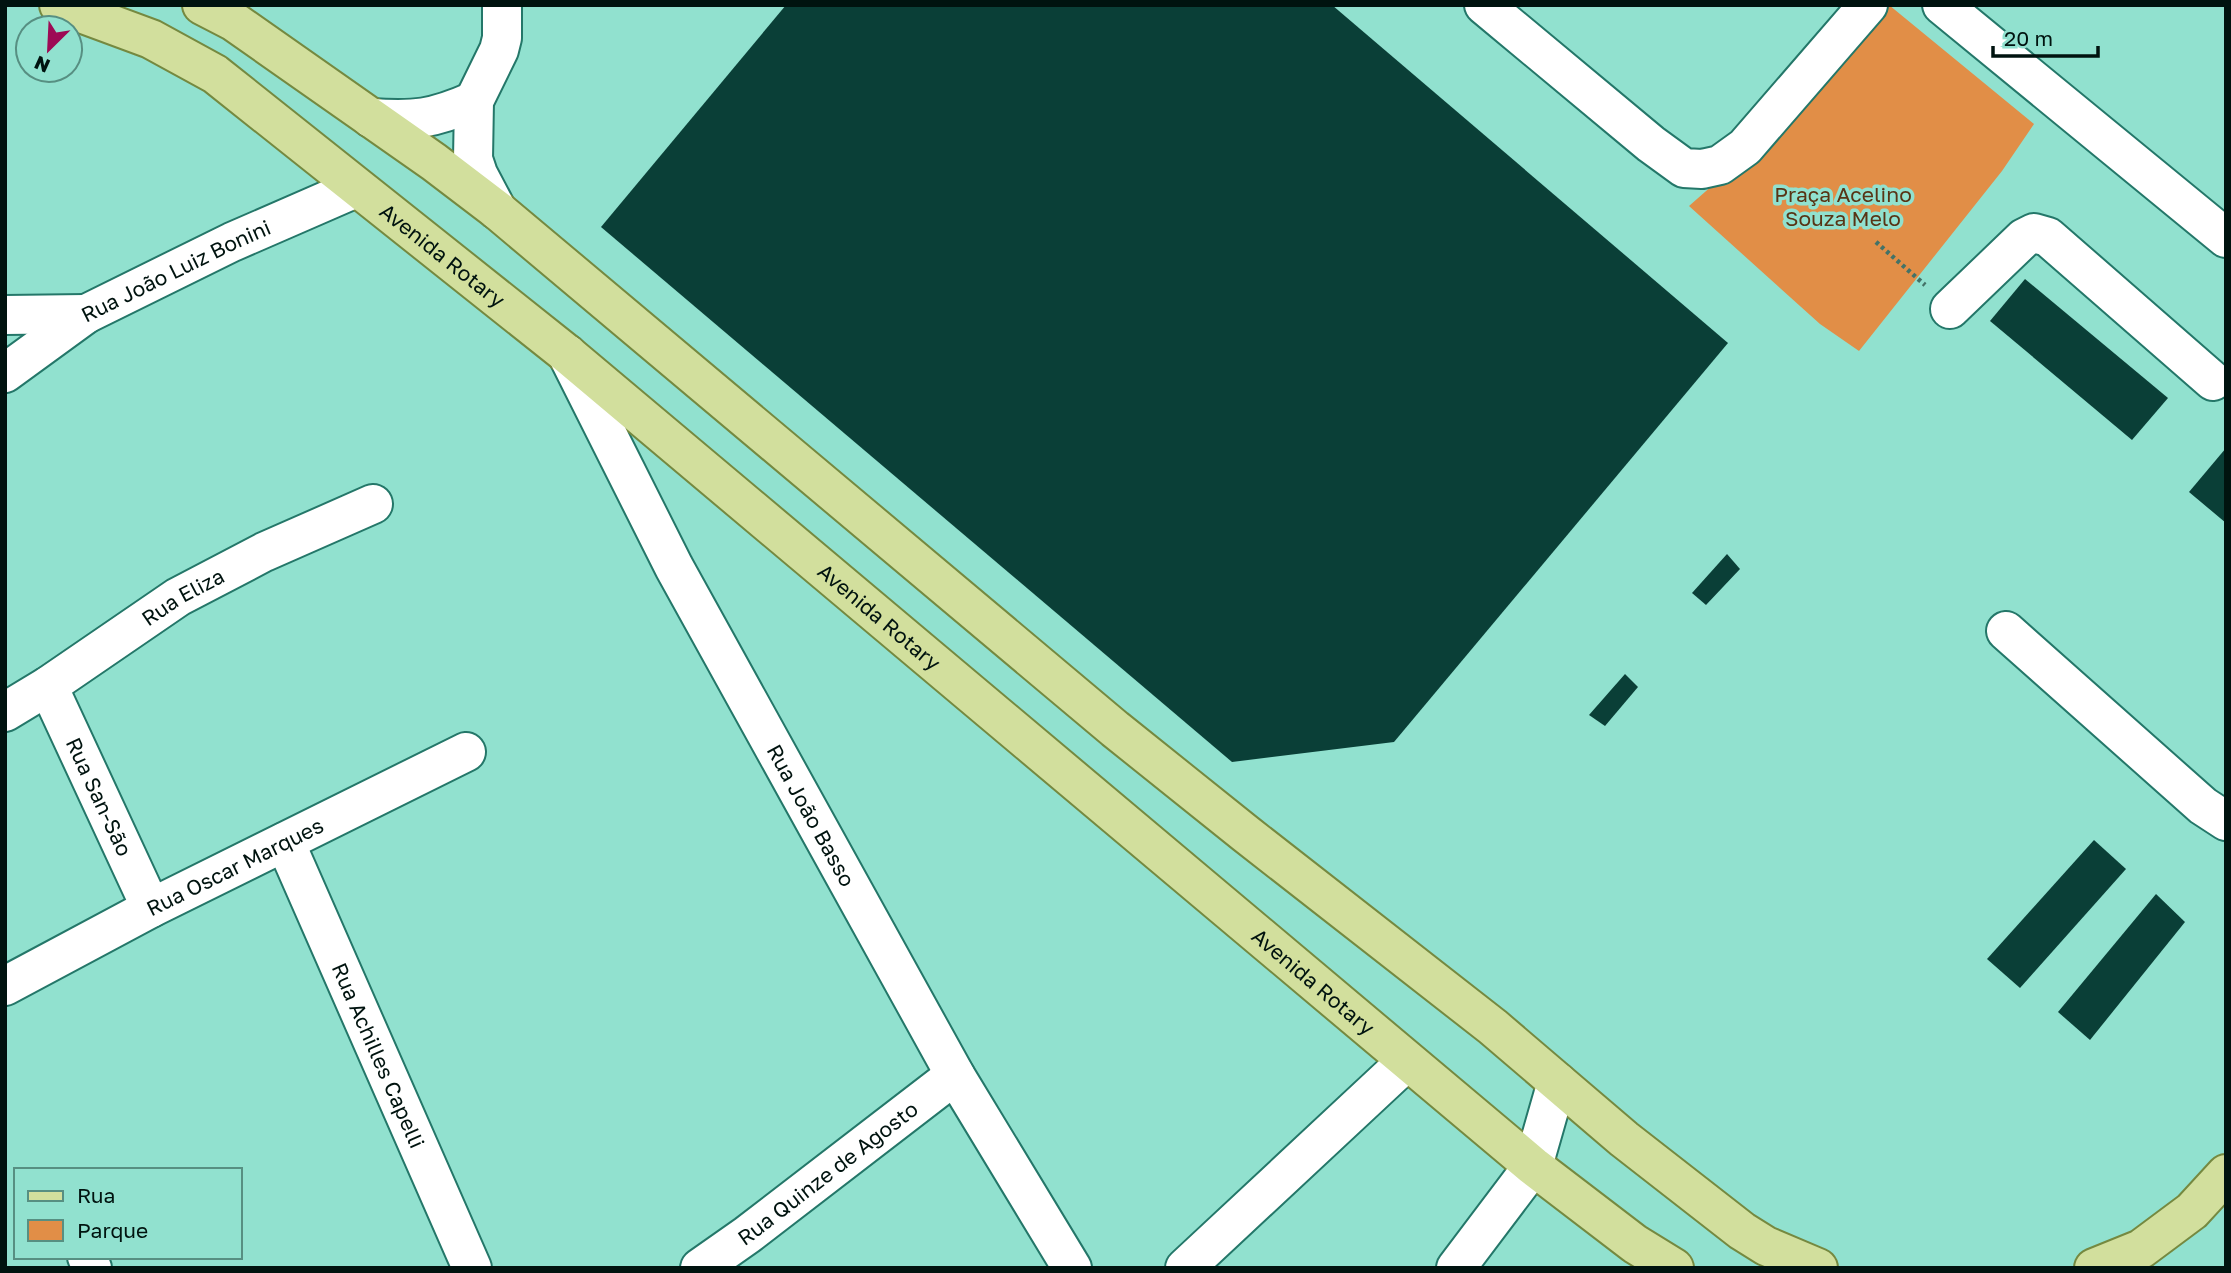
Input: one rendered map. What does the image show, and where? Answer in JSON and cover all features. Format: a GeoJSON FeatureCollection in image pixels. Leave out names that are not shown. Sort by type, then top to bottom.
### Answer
{"type":"FeatureCollection","features":[{"type":"Feature","properties":{"kind":"main road","name":"Avenida Rotary"},"geometry":{"type":"LineString","coordinates":[[59,5],[151,39],[215,74],[567,354],[1533,1166],[1635,1244],[1674,1268]]}},
{"type":"Feature","properties":{"kind":"main road"},"geometry":{"type":"LineString","coordinates":[[228,11],[497,210],[1115,729],[1493,1027],[1624,1139],[1742,1231],[1766,1246],[1818,1268]]}},
{"type":"Feature","properties":{"kind":"main road"},"geometry":{"type":"LineString","coordinates":[[2094,1268],[2141,1248],[2192,1211],[2226,1174]]}},
{"type":"Feature","properties":{"kind":"street"},"geometry":{"type":"LineString","coordinates":[[497,210],[473,159],[474,102],[499,50],[502,38],[502,5]]}},
{"type":"Feature","properties":{"kind":"street"},"geometry":{"type":"LineString","coordinates":[[1484,5],[1651,144],[1684,168],[1702,169],[1720,165],[1745,147],[1868,5]]}},
{"type":"Feature","properties":{"kind":"street"},"geometry":{"type":"LineString","coordinates":[[1942,5],[2226,238]]}},
{"type":"Feature","properties":{"kind":"street"},"geometry":{"type":"LineString","coordinates":[[371,118],[411,120],[448,113],[474,102]]}},
{"type":"Feature","properties":{"kind":"street","name":"Rua João Luiz Bonini"},"geometry":{"type":"LineString","coordinates":[[5,373],[86,314],[232,242],[356,188]]}},
{"type":"Feature","properties":{"kind":"street"},"geometry":{"type":"LineString","coordinates":[[1941,300],[2024,238],[2034,233],[2048,237],[2213,380]]}},
{"type":"Feature","properties":{"kind":"street"},"geometry":{"type":"LineString","coordinates":[[5,315],[86,314]]}},
{"type":"Feature","properties":{"kind":"street","name":"Rua João Basso"},"geometry":{"type":"LineString","coordinates":[[567,354],[674,566],[955,1075],[1072,1268]]}},
{"type":"Feature","properties":{"kind":"street","name":"Rua Eliza"},"geometry":{"type":"LineString","coordinates":[[5,712],[48,686],[178,597],[264,552],[373,504]]}},
{"type":"Feature","properties":{"kind":"street"},"geometry":{"type":"LineString","coordinates":[[2006,631],[2203,806],[2226,821]]}},
{"type":"Feature","properties":{"kind":"street","name":"Rua San-São"},"geometry":{"type":"LineString","coordinates":[[48,686],[151,908]]}},
{"type":"Feature","properties":{"kind":"street","name":"Rua Oscar Marques"},"geometry":{"type":"LineString","coordinates":[[5,986],[151,908],[466,752]]}},
{"type":"Feature","properties":{"kind":"street","name":"Rua Achilles Capelli"},"geometry":{"type":"LineString","coordinates":[[285,842],[472,1268]]}},
{"type":"Feature","properties":{"kind":"street"},"geometry":{"type":"LineString","coordinates":[[1185,1268],[1407,1061]]}},
{"type":"Feature","properties":{"kind":"street","name":"Rua Quinze de Agosto"},"geometry":{"type":"LineString","coordinates":[[700,1268],[955,1075]]}},
{"type":"Feature","properties":{"kind":"street"},"geometry":{"type":"LineString","coordinates":[[1456,1268],[1533,1166],[1557,1082]]}},
{"type":"Feature","properties":{"kind":"path"},"geometry":{"type":"LineString","coordinates":[[1876,242],[1941,300]]}},
{"type":"Feature","properties":{"kind":"green space","name":"Praça Acelino Souza Melo"},"geometry":{"type":"Polygon","coordinates":[[[1878,5],[1889,5],[2034,124],[2002,171],[1859,351],[1820,324],[1689,206],[1813,97],[1878,5]]]}},
{"type":"Feature","properties":{"kind":"building"},"geometry":{"type":"Polygon","coordinates":[[[786,5],[1332,5],[1728,343],[1394,742],[1232,762],[601,227],[786,5]]]}},
{"type":"Feature","properties":{"kind":"building"},"geometry":{"type":"Polygon","coordinates":[[[2025,279],[2168,398],[2132,440],[1990,321],[2025,279]]]}},
{"type":"Feature","properties":{"kind":"building"},"geometry":{"type":"Polygon","coordinates":[[[2226,448],[2226,523],[2189,492],[2226,448]]]}},
{"type":"Feature","properties":{"kind":"building"},"geometry":{"type":"Polygon","coordinates":[[[1727,554],[1740,569],[1706,605],[1692,593],[1727,554]]]}},
{"type":"Feature","properties":{"kind":"building"},"geometry":{"type":"Polygon","coordinates":[[[1625,674],[1638,687],[1605,726],[1589,715],[1625,674]]]}},
{"type":"Feature","properties":{"kind":"building"},"geometry":{"type":"Polygon","coordinates":[[[2094,840],[2126,869],[2020,988],[1987,959],[2094,840]]]}},
{"type":"Feature","properties":{"kind":"building"},"geometry":{"type":"Polygon","coordinates":[[[2156,894],[2185,922],[2090,1040],[2058,1012],[2156,894]]]}}]}
